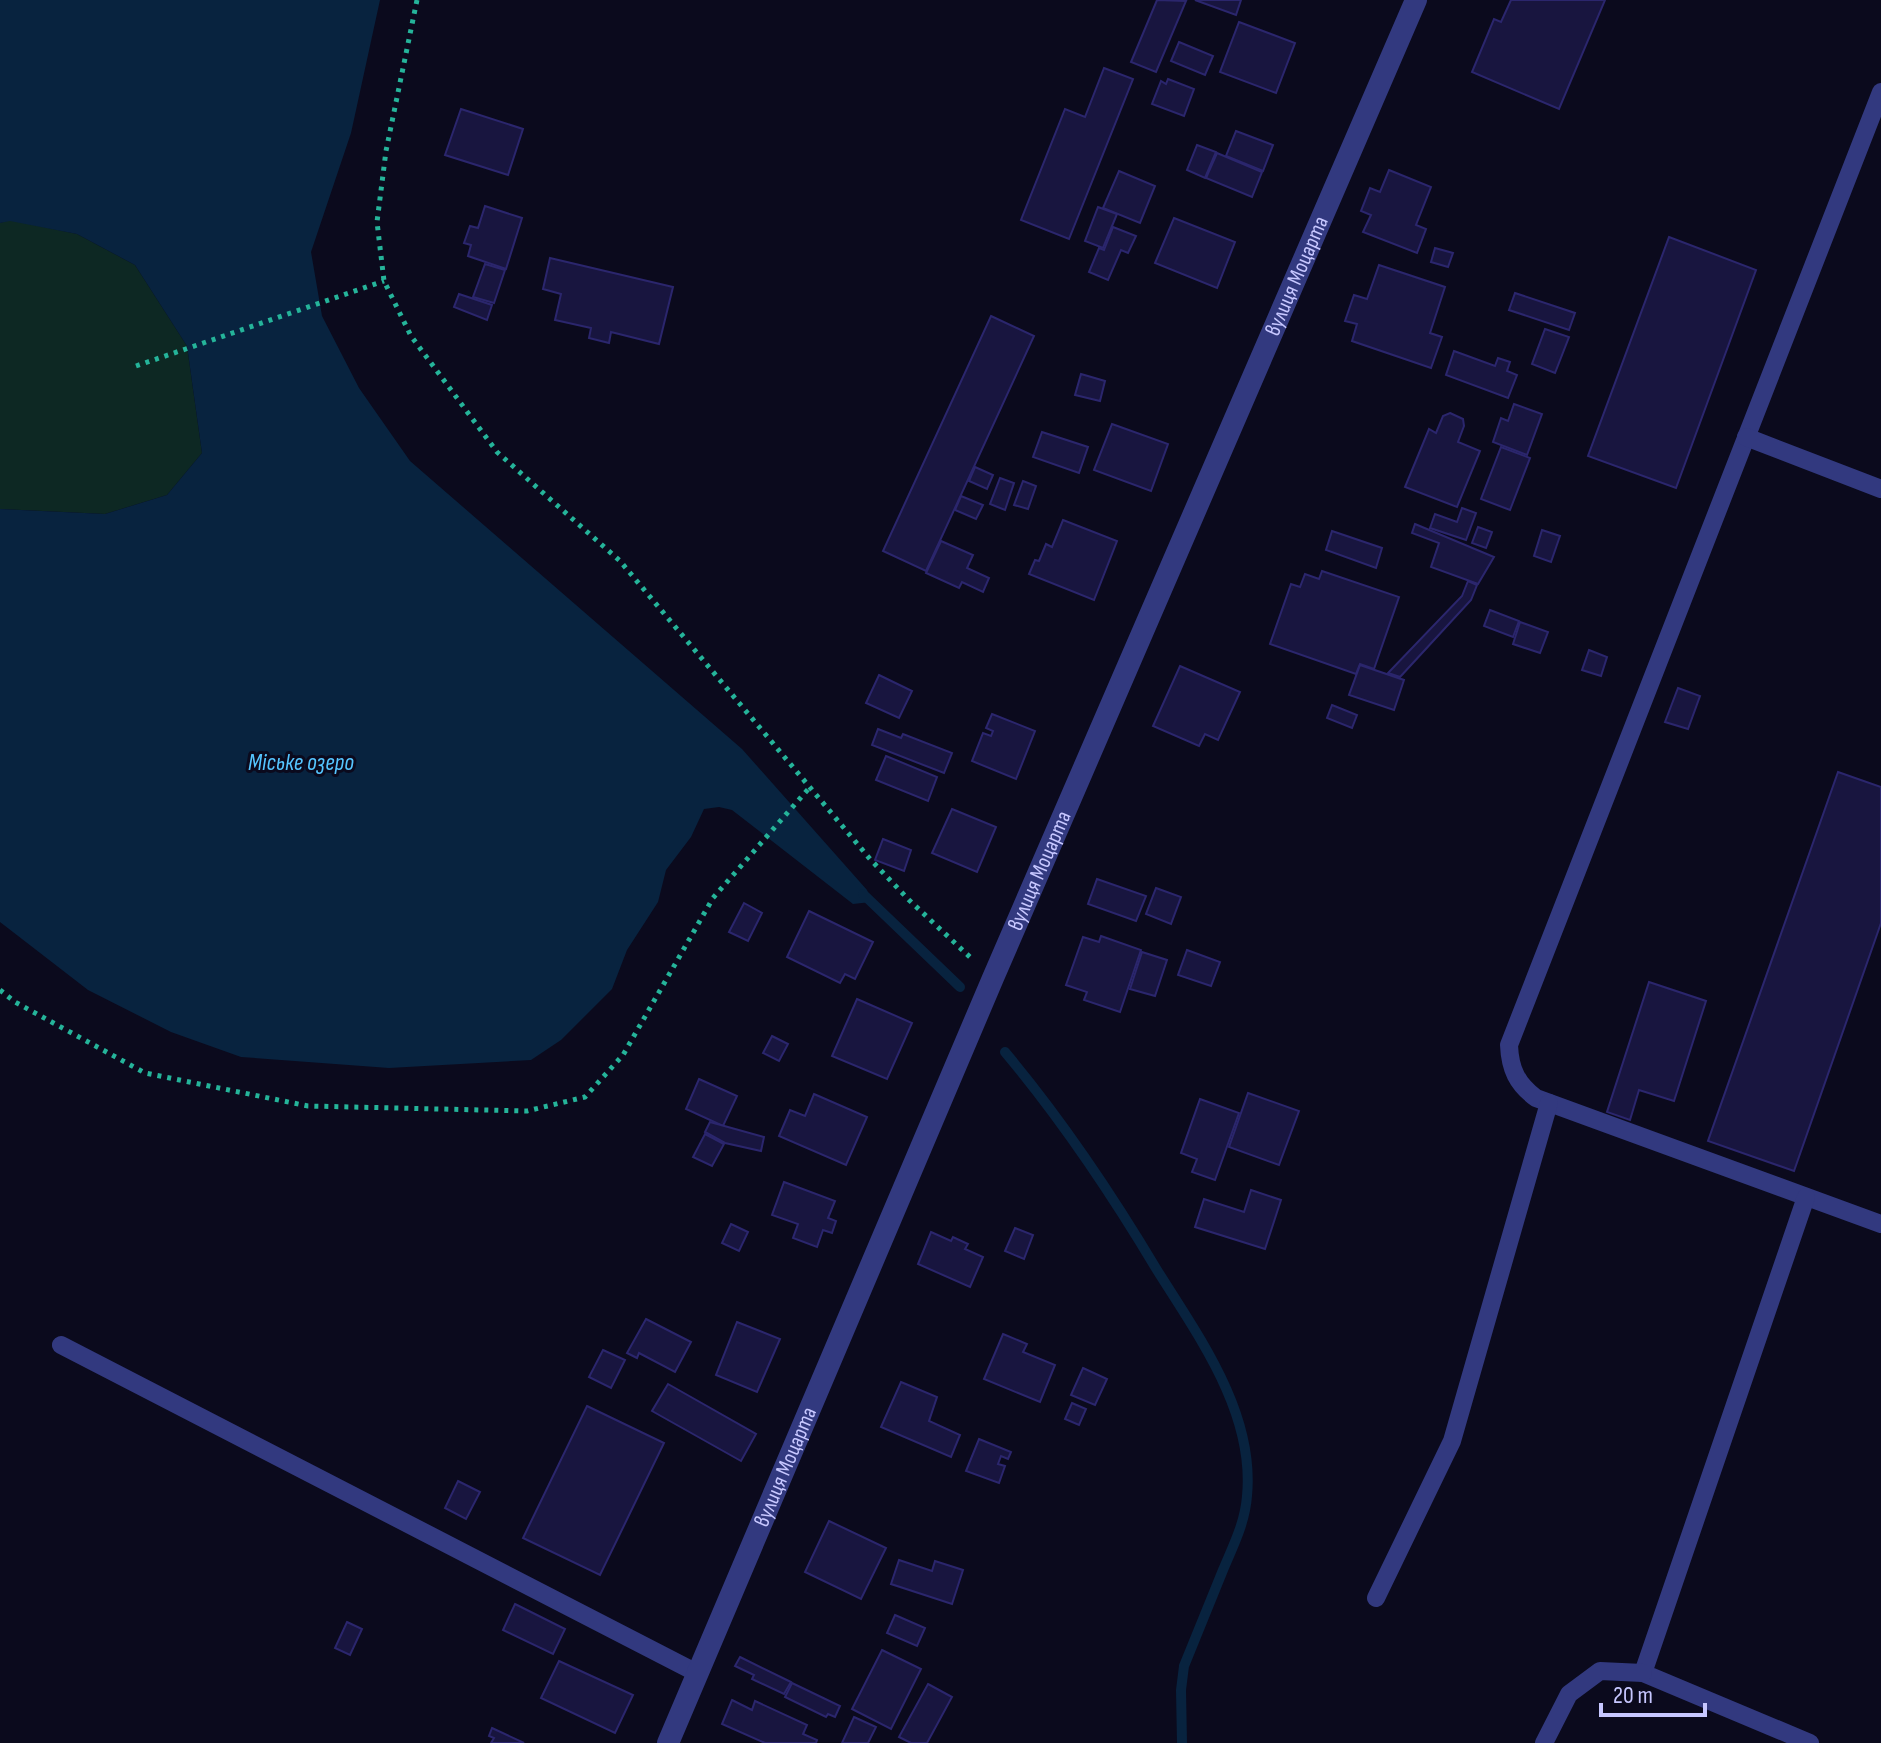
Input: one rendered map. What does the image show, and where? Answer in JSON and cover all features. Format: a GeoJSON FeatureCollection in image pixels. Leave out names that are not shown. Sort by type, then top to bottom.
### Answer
{"type":"FeatureCollection","features":[{"type":"Feature","properties":{"kind":"street","name":"вулиця Моцарта"},"geometry":{"type":"LineString","coordinates":[[668,1743],[993,978],[1416,0]]}},
{"type":"Feature","properties":{"kind":"lane"},"geometry":{"type":"LineString","coordinates":[[1881,92],[1509,1045],[1513,1070],[1526,1090],[1549,1103],[1881,1224]]}},
{"type":"Feature","properties":{"kind":"lane"},"geometry":{"type":"LineString","coordinates":[[1746,437],[1881,489]]}},
{"type":"Feature","properties":{"kind":"lane"},"geometry":{"type":"LineString","coordinates":[[1376,1598],[1452,1441],[1549,1103]]}},
{"type":"Feature","properties":{"kind":"lane"},"geometry":{"type":"LineString","coordinates":[[1643,1673],[1806,1197]]}},
{"type":"Feature","properties":{"kind":"lane"},"geometry":{"type":"LineString","coordinates":[[61,1345],[697,1673]]}},
{"type":"Feature","properties":{"kind":"lane"},"geometry":{"type":"LineString","coordinates":[[1544,1743],[1569,1694],[1600,1671],[1643,1673],[1810,1743]]}},
{"type":"Feature","properties":{"kind":"path"},"geometry":{"type":"LineString","coordinates":[[417,0],[386,151],[377,222],[384,281],[411,336],[497,452],[620,561],[860,847],[909,900],[993,978]]}},
{"type":"Feature","properties":{"kind":"path"},"geometry":{"type":"LineString","coordinates":[[136,366],[384,281]]}},
{"type":"Feature","properties":{"kind":"path"},"geometry":{"type":"LineString","coordinates":[[0,990],[15,1002],[145,1073],[308,1106],[527,1111],[585,1097],[623,1055],[713,898],[810,787]]}},
{"type":"Feature","properties":{"kind":"green space"},"geometry":{"type":"Polygon","coordinates":[[[10,220],[77,234],[135,265],[187,346],[202,453],[167,495],[105,514],[0,509],[0,223],[10,220]]]}},
{"type":"Feature","properties":{"kind":"water","name":"Міське озеро"},"geometry":{"type":"Polygon","coordinates":[[[0,0],[380,0],[351,133],[311,252],[322,316],[359,388],[410,461],[742,749],[867,890],[871,902],[853,904],[732,810],[719,807],[704,809],[691,837],[666,870],[658,902],[627,950],[612,989],[561,1040],[531,1060],[389,1068],[241,1057],[171,1032],[88,990],[0,922],[0,509],[105,514],[167,495],[202,453],[187,346],[135,265],[77,234],[10,221],[0,223],[0,0]]]}},
{"type":"Feature","properties":{"kind":"building"},"geometry":{"type":"Polygon","coordinates":[[[1157,0],[1186,1],[1156,72],[1131,62],[1157,0]]]}},
{"type":"Feature","properties":{"kind":"building"},"geometry":{"type":"Polygon","coordinates":[[[1195,0],[1241,0],[1236,15],[1195,0]]]}},
{"type":"Feature","properties":{"kind":"building"},"geometry":{"type":"Polygon","coordinates":[[[1511,0],[1605,0],[1559,109],[1472,72],[1494,19],[1501,22],[1511,0]]]}},
{"type":"Feature","properties":{"kind":"building"},"geometry":{"type":"Polygon","coordinates":[[[1239,22],[1295,43],[1276,93],[1220,72],[1239,22]]]}},
{"type":"Feature","properties":{"kind":"building"},"geometry":{"type":"Polygon","coordinates":[[[1179,42],[1213,56],[1205,75],[1171,61],[1179,42]]]}},
{"type":"Feature","properties":{"kind":"building"},"geometry":{"type":"Polygon","coordinates":[[[1104,68],[1133,79],[1069,239],[1021,220],[1065,109],[1085,117],[1104,68]]]}},
{"type":"Feature","properties":{"kind":"building"},"geometry":{"type":"Polygon","coordinates":[[[1168,79],[1194,89],[1184,116],[1152,104],[1161,81],[1166,84],[1168,79]]]}},
{"type":"Feature","properties":{"kind":"building"},"geometry":{"type":"Polygon","coordinates":[[[461,109],[523,129],[508,175],[445,155],[461,109]]]}},
{"type":"Feature","properties":{"kind":"building"},"geometry":{"type":"Polygon","coordinates":[[[1236,131],[1273,145],[1263,171],[1226,156],[1236,131]]]}},
{"type":"Feature","properties":{"kind":"building"},"geometry":{"type":"Polygon","coordinates":[[[1197,145],[1216,152],[1205,178],[1187,170],[1197,145]]]}},
{"type":"Feature","properties":{"kind":"building"},"geometry":{"type":"Polygon","coordinates":[[[1217,153],[1262,172],[1252,197],[1206,178],[1217,153]]]}},
{"type":"Feature","properties":{"kind":"building"},"geometry":{"type":"Polygon","coordinates":[[[1389,170],[1431,187],[1416,225],[1426,229],[1417,253],[1363,232],[1371,215],[1361,211],[1370,188],[1380,192],[1389,170]]]}},
{"type":"Feature","properties":{"kind":"building"},"geometry":{"type":"Polygon","coordinates":[[[1119,171],[1155,186],[1140,223],[1103,208],[1119,171]]]}},
{"type":"Feature","properties":{"kind":"building"},"geometry":{"type":"Polygon","coordinates":[[[485,206],[522,218],[506,269],[468,256],[471,245],[464,243],[470,226],[478,228],[485,206]]]}},
{"type":"Feature","properties":{"kind":"building"},"geometry":{"type":"Polygon","coordinates":[[[1098,207],[1117,214],[1103,248],[1085,241],[1098,207]]]}},
{"type":"Feature","properties":{"kind":"building"},"geometry":{"type":"Polygon","coordinates":[[[1174,218],[1235,242],[1217,288],[1155,263],[1174,218]]]}},
{"type":"Feature","properties":{"kind":"building"},"geometry":{"type":"Polygon","coordinates":[[[1113,227],[1136,236],[1128,253],[1121,250],[1108,280],[1089,272],[1099,248],[1104,250],[1113,227]]]}},
{"type":"Feature","properties":{"kind":"building"},"geometry":{"type":"Polygon","coordinates":[[[1669,237],[1756,270],[1676,488],[1588,456],[1669,237]]]}},
{"type":"Feature","properties":{"kind":"building"},"geometry":{"type":"Polygon","coordinates":[[[1435,248],[1453,253],[1448,267],[1431,262],[1435,248]]]}},
{"type":"Feature","properties":{"kind":"building"},"geometry":{"type":"Polygon","coordinates":[[[550,258],[673,287],[659,344],[611,332],[609,343],[589,338],[591,328],[555,320],[561,294],[543,289],[550,258]]]}},
{"type":"Feature","properties":{"kind":"building"},"geometry":{"type":"Polygon","coordinates":[[[485,264],[505,270],[494,303],[473,297],[485,264]]]}},
{"type":"Feature","properties":{"kind":"building"},"geometry":{"type":"Polygon","coordinates":[[[1379,265],[1445,287],[1430,333],[1442,337],[1431,368],[1352,341],[1357,324],[1345,321],[1354,295],[1367,299],[1379,265]]]}},
{"type":"Feature","properties":{"kind":"building"},"geometry":{"type":"Polygon","coordinates":[[[1515,293],[1575,313],[1569,330],[1509,310],[1515,293]]]}},
{"type":"Feature","properties":{"kind":"building"},"geometry":{"type":"Polygon","coordinates":[[[459,294],[492,305],[487,320],[454,307],[459,294]]]}},
{"type":"Feature","properties":{"kind":"building"},"geometry":{"type":"Polygon","coordinates":[[[991,316],[1034,336],[926,571],[883,551],[991,316]]]}},
{"type":"Feature","properties":{"kind":"building"},"geometry":{"type":"Polygon","coordinates":[[[1545,329],[1569,337],[1555,373],[1532,364],[1545,329]]]}},
{"type":"Feature","properties":{"kind":"building"},"geometry":{"type":"Polygon","coordinates":[[[1454,351],[1495,366],[1498,358],[1510,362],[1507,371],[1517,375],[1508,398],[1446,375],[1454,351]]]}},
{"type":"Feature","properties":{"kind":"building"},"geometry":{"type":"Polygon","coordinates":[[[1081,374],[1105,381],[1100,401],[1075,395],[1081,374]]]}},
{"type":"Feature","properties":{"kind":"building"},"geometry":{"type":"Polygon","coordinates":[[[1514,404],[1542,414],[1527,455],[1493,442],[1501,418],[1508,421],[1514,404]]]}},
{"type":"Feature","properties":{"kind":"building"},"geometry":{"type":"Polygon","coordinates":[[[1450,413],[1463,419],[1464,426],[1458,442],[1480,451],[1457,507],[1405,487],[1429,429],[1436,433],[1443,416],[1450,413]]]}},
{"type":"Feature","properties":{"kind":"building"},"geometry":{"type":"Polygon","coordinates":[[[1112,424],[1168,444],[1151,491],[1094,470],[1112,424]]]}},
{"type":"Feature","properties":{"kind":"building"},"geometry":{"type":"Polygon","coordinates":[[[1042,432],[1088,447],[1079,473],[1033,457],[1042,432]]]}},
{"type":"Feature","properties":{"kind":"building"},"geometry":{"type":"Polygon","coordinates":[[[1501,447],[1530,458],[1510,510],[1481,499],[1501,447]]]}},
{"type":"Feature","properties":{"kind":"building"},"geometry":{"type":"Polygon","coordinates":[[[975,467],[993,475],[987,489],[969,481],[975,467]]]}},
{"type":"Feature","properties":{"kind":"building"},"geometry":{"type":"Polygon","coordinates":[[[1000,478],[1014,483],[1005,510],[990,504],[1000,478]]]}},
{"type":"Feature","properties":{"kind":"building"},"geometry":{"type":"Polygon","coordinates":[[[1023,481],[1036,486],[1028,509],[1014,505],[1023,481]]]}},
{"type":"Feature","properties":{"kind":"building"},"geometry":{"type":"Polygon","coordinates":[[[961,496],[983,505],[976,519],[955,510],[961,496]]]}},
{"type":"Feature","properties":{"kind":"building"},"geometry":{"type":"Polygon","coordinates":[[[1462,508],[1476,513],[1466,540],[1430,528],[1435,514],[1457,522],[1462,508]]]}},
{"type":"Feature","properties":{"kind":"building"},"geometry":{"type":"Polygon","coordinates":[[[1063,520],[1117,541],[1094,600],[1029,574],[1046,544],[1052,547],[1063,520]]]}},
{"type":"Feature","properties":{"kind":"building"},"geometry":{"type":"Polygon","coordinates":[[[1415,524],[1494,557],[1478,584],[1431,567],[1439,543],[1412,533],[1415,524]]]}},
{"type":"Feature","properties":{"kind":"building"},"geometry":{"type":"Polygon","coordinates":[[[1478,527],[1492,532],[1486,548],[1472,543],[1478,527]]]}},
{"type":"Feature","properties":{"kind":"building"},"geometry":{"type":"Polygon","coordinates":[[[1542,530],[1560,536],[1551,562],[1534,556],[1542,530]]]}},
{"type":"Feature","properties":{"kind":"building"},"geometry":{"type":"Polygon","coordinates":[[[1332,531],[1382,548],[1376,568],[1326,550],[1332,531]]]}},
{"type":"Feature","properties":{"kind":"building"},"geometry":{"type":"Polygon","coordinates":[[[941,541],[973,555],[967,568],[989,578],[983,592],[962,582],[959,588],[926,573],[941,541]]]}},
{"type":"Feature","properties":{"kind":"building"},"geometry":{"type":"Polygon","coordinates":[[[1322,571],[1399,597],[1374,669],[1360,664],[1356,674],[1270,644],[1291,584],[1300,587],[1305,574],[1319,579],[1322,571]]]}},
{"type":"Feature","properties":{"kind":"building"},"geometry":{"type":"Polygon","coordinates":[[[1468,581],[1477,585],[1471,600],[1400,677],[1388,673],[1462,596],[1468,581]]]}},
{"type":"Feature","properties":{"kind":"building"},"geometry":{"type":"Polygon","coordinates":[[[1490,610],[1519,621],[1513,637],[1484,626],[1490,610]]]}},
{"type":"Feature","properties":{"kind":"building"},"geometry":{"type":"Polygon","coordinates":[[[1520,622],[1548,632],[1540,653],[1513,644],[1520,622]]]}},
{"type":"Feature","properties":{"kind":"building"},"geometry":{"type":"Polygon","coordinates":[[[1589,650],[1607,657],[1601,676],[1582,670],[1589,650]]]}},
{"type":"Feature","properties":{"kind":"building"},"geometry":{"type":"Polygon","coordinates":[[[1360,665],[1404,680],[1394,710],[1349,695],[1360,665]]]}},
{"type":"Feature","properties":{"kind":"building"},"geometry":{"type":"Polygon","coordinates":[[[1180,666],[1240,692],[1218,740],[1205,734],[1199,746],[1153,726],[1180,666]]]}},
{"type":"Feature","properties":{"kind":"building"},"geometry":{"type":"Polygon","coordinates":[[[879,675],[912,691],[899,718],[866,703],[879,675]]]}},
{"type":"Feature","properties":{"kind":"building"},"geometry":{"type":"Polygon","coordinates":[[[1678,688],[1700,696],[1688,729],[1665,722],[1678,688]]]}},
{"type":"Feature","properties":{"kind":"building"},"geometry":{"type":"Polygon","coordinates":[[[1332,705],[1357,715],[1352,728],[1327,718],[1332,705]]]}},
{"type":"Feature","properties":{"kind":"building"},"geometry":{"type":"Polygon","coordinates":[[[992,714],[1035,731],[1016,779],[972,761],[983,733],[991,736],[993,731],[986,728],[992,714]]]}},
{"type":"Feature","properties":{"kind":"building"},"geometry":{"type":"Polygon","coordinates":[[[878,729],[901,738],[903,734],[952,753],[944,773],[872,745],[878,729]]]}},
{"type":"Feature","properties":{"kind":"building"},"geometry":{"type":"Polygon","coordinates":[[[886,756],[937,777],[928,801],[876,780],[886,756]]]}},
{"type":"Feature","properties":{"kind":"building"},"geometry":{"type":"Polygon","coordinates":[[[1838,772],[1881,787],[1881,923],[1794,1171],[1708,1141],[1838,772]]]}},
{"type":"Feature","properties":{"kind":"building"},"geometry":{"type":"Polygon","coordinates":[[[952,809],[996,827],[977,872],[932,853],[952,809]]]}},
{"type":"Feature","properties":{"kind":"building"},"geometry":{"type":"Polygon","coordinates":[[[883,839],[911,850],[904,871],[875,860],[883,839]]]}},
{"type":"Feature","properties":{"kind":"building"},"geometry":{"type":"Polygon","coordinates":[[[1097,879],[1146,896],[1136,921],[1088,904],[1097,879]]]}},
{"type":"Feature","properties":{"kind":"building"},"geometry":{"type":"Polygon","coordinates":[[[1156,888],[1181,897],[1171,924],[1146,914],[1156,888]]]}},
{"type":"Feature","properties":{"kind":"building"},"geometry":{"type":"Polygon","coordinates":[[[744,903],[762,913],[748,941],[729,932],[744,903]]]}},
{"type":"Feature","properties":{"kind":"building"},"geometry":{"type":"Polygon","coordinates":[[[809,911],[873,942],[855,979],[845,974],[840,983],[787,957],[809,911]]]}},
{"type":"Feature","properties":{"kind":"building"},"geometry":{"type":"Polygon","coordinates":[[[1101,936],[1141,950],[1120,1012],[1084,1000],[1087,992],[1066,985],[1083,937],[1099,942],[1101,936]]]}},
{"type":"Feature","properties":{"kind":"building"},"geometry":{"type":"Polygon","coordinates":[[[1187,950],[1220,962],[1211,986],[1178,975],[1187,950]]]}},
{"type":"Feature","properties":{"kind":"building"},"geometry":{"type":"Polygon","coordinates":[[[1142,952],[1167,960],[1155,996],[1130,989],[1142,952]]]}},
{"type":"Feature","properties":{"kind":"building"},"geometry":{"type":"Polygon","coordinates":[[[1649,982],[1706,1001],[1674,1101],[1639,1090],[1630,1120],[1607,1112],[1649,982]]]}},
{"type":"Feature","properties":{"kind":"building"},"geometry":{"type":"Polygon","coordinates":[[[857,999],[912,1023],[887,1079],[832,1056],[857,999]]]}},
{"type":"Feature","properties":{"kind":"building"},"geometry":{"type":"Polygon","coordinates":[[[772,1036],[788,1044],[779,1061],[763,1053],[772,1036]]]}},
{"type":"Feature","properties":{"kind":"building"},"geometry":{"type":"Polygon","coordinates":[[[699,1079],[737,1096],[723,1126],[686,1109],[699,1079]]]}},
{"type":"Feature","properties":{"kind":"building"},"geometry":{"type":"Polygon","coordinates":[[[1248,1093],[1299,1111],[1279,1165],[1229,1147],[1248,1093]]]}},
{"type":"Feature","properties":{"kind":"building"},"geometry":{"type":"Polygon","coordinates":[[[814,1094],[867,1117],[846,1165],[779,1136],[790,1110],[805,1116],[814,1094]]]}},
{"type":"Feature","properties":{"kind":"building"},"geometry":{"type":"Polygon","coordinates":[[[1200,1099],[1239,1113],[1215,1180],[1192,1172],[1197,1159],[1181,1153],[1200,1099]]]}},
{"type":"Feature","properties":{"kind":"building"},"geometry":{"type":"Polygon","coordinates":[[[710,1122],[764,1137],[761,1151],[725,1143],[705,1132],[710,1122]]]}},
{"type":"Feature","properties":{"kind":"building"},"geometry":{"type":"Polygon","coordinates":[[[705,1134],[724,1144],[712,1166],[693,1157],[705,1134]]]}},
{"type":"Feature","properties":{"kind":"building"},"geometry":{"type":"Polygon","coordinates":[[[784,1182],[835,1201],[828,1218],[836,1221],[832,1233],[823,1230],[817,1247],[793,1238],[798,1224],[772,1215],[784,1182]]]}},
{"type":"Feature","properties":{"kind":"building"},"geometry":{"type":"Polygon","coordinates":[[[1251,1190],[1281,1200],[1265,1249],[1195,1227],[1204,1199],[1244,1212],[1251,1190]]]}},
{"type":"Feature","properties":{"kind":"building"},"geometry":{"type":"Polygon","coordinates":[[[731,1224],[748,1232],[739,1251],[722,1243],[731,1224]]]}},
{"type":"Feature","properties":{"kind":"building"},"geometry":{"type":"Polygon","coordinates":[[[1015,1228],[1033,1235],[1024,1259],[1005,1251],[1015,1228]]]}},
{"type":"Feature","properties":{"kind":"building"},"geometry":{"type":"Polygon","coordinates":[[[931,1232],[968,1244],[965,1249],[983,1257],[970,1287],[918,1264],[931,1232]]]}},
{"type":"Feature","properties":{"kind":"building"},"geometry":{"type":"Polygon","coordinates":[[[646,1319],[691,1342],[675,1372],[639,1353],[637,1358],[627,1353],[646,1319]]]}},
{"type":"Feature","properties":{"kind":"building"},"geometry":{"type":"Polygon","coordinates":[[[737,1322],[780,1339],[757,1392],[716,1375],[737,1322]]]}},
{"type":"Feature","properties":{"kind":"building"},"geometry":{"type":"Polygon","coordinates":[[[1003,1334],[1027,1344],[1023,1352],[1055,1365],[1040,1402],[984,1379],[1003,1334]]]}},
{"type":"Feature","properties":{"kind":"building"},"geometry":{"type":"Polygon","coordinates":[[[603,1350],[625,1360],[611,1388],[589,1377],[603,1350]]]}},
{"type":"Feature","properties":{"kind":"building"},"geometry":{"type":"Polygon","coordinates":[[[1083,1368],[1107,1379],[1095,1405],[1071,1395],[1083,1368]]]}},
{"type":"Feature","properties":{"kind":"building"},"geometry":{"type":"Polygon","coordinates":[[[901,1382],[937,1397],[929,1421],[960,1435],[951,1457],[881,1427],[901,1382]]]}},
{"type":"Feature","properties":{"kind":"building"},"geometry":{"type":"Polygon","coordinates":[[[668,1384],[756,1434],[741,1461],[652,1411],[668,1384]]]}},
{"type":"Feature","properties":{"kind":"building"},"geometry":{"type":"Polygon","coordinates":[[[1072,1403],[1086,1409],[1079,1425],[1065,1419],[1072,1403]]]}},
{"type":"Feature","properties":{"kind":"building"},"geometry":{"type":"Polygon","coordinates":[[[587,1406],[664,1443],[600,1575],[523,1538],[587,1406]]]}},
{"type":"Feature","properties":{"kind":"building"},"geometry":{"type":"Polygon","coordinates":[[[979,1439],[1011,1452],[1008,1459],[1001,1456],[998,1464],[1005,1466],[999,1483],[966,1471],[979,1439]]]}},
{"type":"Feature","properties":{"kind":"building"},"geometry":{"type":"Polygon","coordinates":[[[458,1481],[480,1492],[466,1519],[445,1508],[458,1481]]]}},
{"type":"Feature","properties":{"kind":"building"},"geometry":{"type":"Polygon","coordinates":[[[829,1521],[886,1548],[861,1599],[805,1572],[829,1521]]]}},
{"type":"Feature","properties":{"kind":"building"},"geometry":{"type":"Polygon","coordinates":[[[899,1560],[932,1571],[935,1561],[963,1570],[952,1604],[891,1584],[899,1560]]]}},
{"type":"Feature","properties":{"kind":"building"},"geometry":{"type":"Polygon","coordinates":[[[515,1604],[565,1629],[553,1654],[503,1630],[515,1604]]]}},
{"type":"Feature","properties":{"kind":"building"},"geometry":{"type":"Polygon","coordinates":[[[895,1615],[925,1628],[917,1646],[887,1633],[895,1615]]]}},
{"type":"Feature","properties":{"kind":"building"},"geometry":{"type":"Polygon","coordinates":[[[347,1622],[362,1629],[350,1655],[335,1648],[347,1622]]]}},
{"type":"Feature","properties":{"kind":"building"},"geometry":{"type":"Polygon","coordinates":[[[882,1650],[921,1669],[891,1729],[852,1709],[882,1650]]]}},
{"type":"Feature","properties":{"kind":"building"},"geometry":{"type":"Polygon","coordinates":[[[740,1657],[791,1682],[784,1694],[752,1679],[754,1675],[735,1666],[740,1657]]]}},
{"type":"Feature","properties":{"kind":"building"},"geometry":{"type":"Polygon","coordinates":[[[559,1661],[633,1695],[615,1733],[541,1698],[559,1661]]]}},
{"type":"Feature","properties":{"kind":"building"},"geometry":{"type":"Polygon","coordinates":[[[792,1683],[840,1706],[835,1717],[828,1714],[826,1717],[785,1697],[792,1683]]]}},
{"type":"Feature","properties":{"kind":"building"},"geometry":{"type":"Polygon","coordinates":[[[928,1684],[952,1697],[927,1743],[911,1743],[899,1737],[928,1684]]]}},
{"type":"Feature","properties":{"kind":"building"},"geometry":{"type":"Polygon","coordinates":[[[732,1700],[752,1710],[755,1701],[807,1725],[803,1734],[817,1740],[816,1743],[765,1743],[722,1724],[732,1700]]]}},
{"type":"Feature","properties":{"kind":"building"},"geometry":{"type":"Polygon","coordinates":[[[854,1717],[876,1727],[868,1743],[842,1743],[854,1717]]]}},
{"type":"Feature","properties":{"kind":"building"},"geometry":{"type":"Polygon","coordinates":[[[492,1728],[524,1743],[491,1743],[494,1738],[489,1736],[492,1728]]]}},
{"type":"Feature","properties":{"kind":"waterway"},"geometry":{"type":"LineString","coordinates":[[863,894],[960,987]]}},
{"type":"Feature","properties":{"kind":"waterway"},"geometry":{"type":"LineString","coordinates":[[1005,1052],[1085,1158],[1190,1322],[1221,1377],[1242,1435],[1247,1465],[1246,1506],[1238,1534],[1184,1666],[1182,1743]]}}]}
